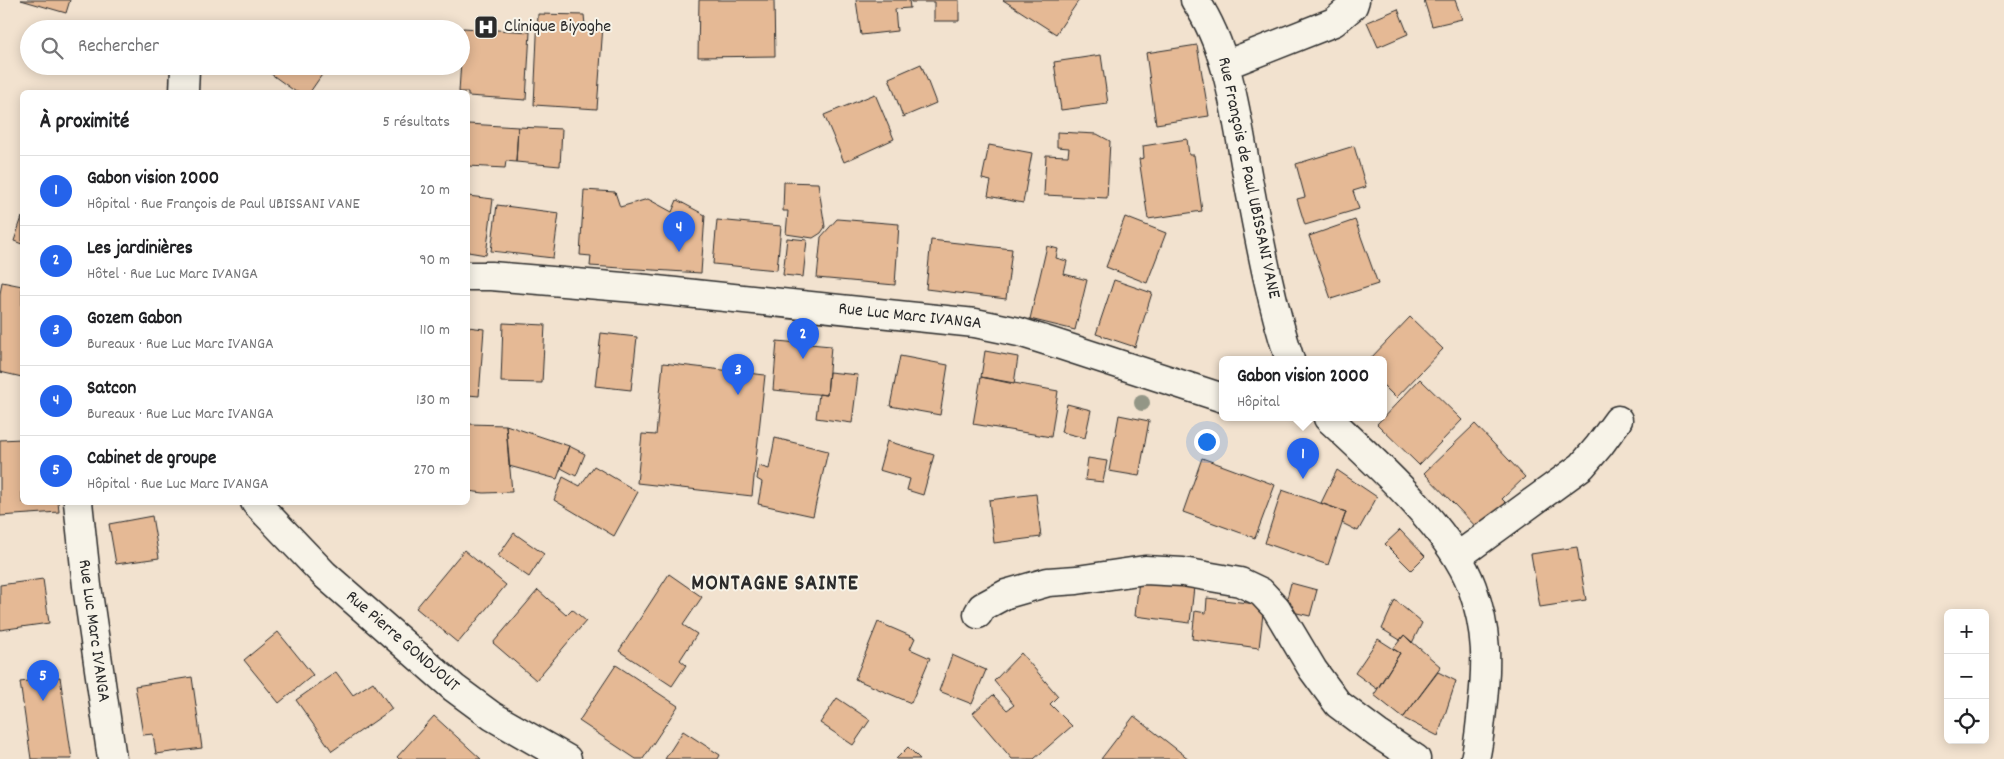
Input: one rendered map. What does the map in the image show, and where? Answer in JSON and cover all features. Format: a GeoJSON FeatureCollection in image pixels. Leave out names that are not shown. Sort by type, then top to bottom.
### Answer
{"type":"FeatureCollection","features":[{"type":"Feature","properties":{"kind":"street","name":"Rue François de Paul UBISSANI VANE"},"geometry":{"type":"LineString","coordinates":[[1194,0],[1221,48],[1262,256],[1289,356]]}},
{"type":"Feature","properties":{"kind":"street"},"geometry":{"type":"LineString","coordinates":[[1225,65],[1334,22],[1353,6],[1355,0]]}},
{"type":"Feature","properties":{"kind":"street","name":"Rue Luc Marc IVANGA"},"geometry":{"type":"LineString","coordinates":[[470,276],[491,276],[647,289],[975,323],[1019,332],[1219,397]]}},
{"type":"Feature","properties":{"kind":"street"},"geometry":{"type":"LineString","coordinates":[[1457,557],[1582,466],[1600,446],[1618,420]]}},
{"type":"Feature","properties":{"kind":"street"},"geometry":{"type":"LineString","coordinates":[[1331,421],[1406,495],[1433,525],[1457,557],[1472,586],[1486,645],[1487,669],[1475,759]]}},
{"type":"Feature","properties":{"kind":"street","name":"Rue Luc Marc IVANGA"},"geometry":{"type":"LineString","coordinates":[[78,505],[88,596],[112,759]]}},
{"type":"Feature","properties":{"kind":"street","name":"Rue Pierre GONDJOUT"},"geometry":{"type":"LineString","coordinates":[[258,505],[324,574],[454,688],[492,716],[567,759]]}},
{"type":"Feature","properties":{"kind":"street"},"geometry":{"type":"LineString","coordinates":[[978,614],[982,607],[1006,594],[1048,582],[1077,580],[1145,570],[1183,572],[1240,582],[1261,592],[1276,608],[1313,670],[1338,704],[1416,759]]}},
{"type":"Feature","properties":{"kind":"building"},"geometry":{"type":"Polygon","coordinates":[[[21,0],[70,0],[66,13],[21,0]]]}},
{"type":"Feature","properties":{"kind":"building"},"geometry":{"type":"Polygon","coordinates":[[[699,0],[774,0],[775,56],[698,57],[699,0]]]}},
{"type":"Feature","properties":{"kind":"building"},"geometry":{"type":"Polygon","coordinates":[[[856,0],[909,0],[910,8],[895,9],[897,31],[861,35],[856,0]]]}},
{"type":"Feature","properties":{"kind":"building"},"geometry":{"type":"Polygon","coordinates":[[[911,0],[959,0],[959,21],[934,21],[934,2],[911,2],[911,0]]]}},
{"type":"Feature","properties":{"kind":"building"},"geometry":{"type":"Polygon","coordinates":[[[1003,0],[1079,0],[1056,34],[1003,0]]]}},
{"type":"Feature","properties":{"kind":"building"},"geometry":{"type":"Polygon","coordinates":[[[1424,0],[1455,0],[1462,19],[1432,26],[1424,0]]]}},
{"type":"Feature","properties":{"kind":"building"},"geometry":{"type":"Polygon","coordinates":[[[1398,9],[1408,34],[1378,47],[1367,22],[1398,9]]]}},
{"type":"Feature","properties":{"kind":"building"},"geometry":{"type":"Polygon","coordinates":[[[538,14],[584,15],[585,25],[603,25],[597,109],[534,105],[538,14]]]}},
{"type":"Feature","properties":{"kind":"building"},"geometry":{"type":"Polygon","coordinates":[[[470,28],[530,32],[526,100],[470,96],[470,90],[459,90],[460,75],[470,75],[470,28]]]}},
{"type":"Feature","properties":{"kind":"building"},"geometry":{"type":"Polygon","coordinates":[[[1197,45],[1209,116],[1156,124],[1146,53],[1197,45]]]}},
{"type":"Feature","properties":{"kind":"building"},"geometry":{"type":"Polygon","coordinates":[[[1101,55],[1108,104],[1061,110],[1054,62],[1101,55]]]}},
{"type":"Feature","properties":{"kind":"building"},"geometry":{"type":"Polygon","coordinates":[[[921,64],[936,103],[903,117],[889,78],[921,64]]]}},
{"type":"Feature","properties":{"kind":"building"},"geometry":{"type":"Polygon","coordinates":[[[272,75],[322,75],[311,90],[293,90],[272,75]]]}},
{"type":"Feature","properties":{"kind":"building"},"geometry":{"type":"Polygon","coordinates":[[[875,94],[894,139],[844,162],[824,115],[875,94]]]}},
{"type":"Feature","properties":{"kind":"building"},"geometry":{"type":"Polygon","coordinates":[[[470,124],[518,127],[516,162],[506,161],[505,168],[470,166],[470,124]]]}},
{"type":"Feature","properties":{"kind":"building"},"geometry":{"type":"Polygon","coordinates":[[[518,127],[562,129],[560,166],[516,162],[518,127]]]}},
{"type":"Feature","properties":{"kind":"building"},"geometry":{"type":"Polygon","coordinates":[[[1057,132],[1097,134],[1110,141],[1107,198],[1044,195],[1046,155],[1068,156],[1069,148],[1057,147],[1057,132]]]}},
{"type":"Feature","properties":{"kind":"building"},"geometry":{"type":"Polygon","coordinates":[[[1187,139],[1189,155],[1194,155],[1202,211],[1148,219],[1139,159],[1144,158],[1143,146],[1187,139]]]}},
{"type":"Feature","properties":{"kind":"building"},"geometry":{"type":"Polygon","coordinates":[[[989,145],[1032,153],[1023,203],[988,196],[991,181],[982,179],[989,145]]]}},
{"type":"Feature","properties":{"kind":"building"},"geometry":{"type":"Polygon","coordinates":[[[1354,146],[1366,187],[1353,191],[1359,209],[1305,225],[1297,199],[1305,197],[1296,164],[1354,146]]]}},
{"type":"Feature","properties":{"kind":"building"},"geometry":{"type":"Polygon","coordinates":[[[784,182],[818,183],[825,227],[821,233],[813,238],[786,234],[788,211],[783,211],[784,182]]]}},
{"type":"Feature","properties":{"kind":"building"},"geometry":{"type":"Polygon","coordinates":[[[584,190],[615,192],[620,207],[648,199],[672,212],[677,200],[705,215],[701,273],[590,266],[591,256],[580,255],[584,190]]]}},
{"type":"Feature","properties":{"kind":"building"},"geometry":{"type":"Polygon","coordinates":[[[470,196],[493,199],[486,255],[470,252],[470,196]]]}},
{"type":"Feature","properties":{"kind":"building"},"geometry":{"type":"Polygon","coordinates":[[[497,205],[559,213],[553,258],[491,251],[497,205]]]}},
{"type":"Feature","properties":{"kind":"building"},"geometry":{"type":"Polygon","coordinates":[[[1125,217],[1166,233],[1147,283],[1106,267],[1125,217]]]}},
{"type":"Feature","properties":{"kind":"building"},"geometry":{"type":"Polygon","coordinates":[[[837,219],[899,224],[895,285],[817,278],[821,237],[837,219]]]}},
{"type":"Feature","properties":{"kind":"building"},"geometry":{"type":"Polygon","coordinates":[[[717,220],[781,226],[777,270],[713,264],[717,220]]]}},
{"type":"Feature","properties":{"kind":"building"},"geometry":{"type":"Polygon","coordinates":[[[1355,220],[1378,284],[1331,299],[1309,236],[1355,220]]]}},
{"type":"Feature","properties":{"kind":"building"},"geometry":{"type":"Polygon","coordinates":[[[20,223],[20,243],[14,241],[20,223]]]}},
{"type":"Feature","properties":{"kind":"building"},"geometry":{"type":"Polygon","coordinates":[[[787,238],[807,240],[803,277],[783,275],[787,238]]]}},
{"type":"Feature","properties":{"kind":"building"},"geometry":{"type":"Polygon","coordinates":[[[931,240],[1012,249],[1006,299],[926,289],[931,240]]]}},
{"type":"Feature","properties":{"kind":"building"},"geometry":{"type":"Polygon","coordinates":[[[1047,246],[1058,249],[1056,258],[1067,261],[1064,274],[1087,280],[1075,330],[1030,319],[1047,246]]]}},
{"type":"Feature","properties":{"kind":"building"},"geometry":{"type":"Polygon","coordinates":[[[1114,280],[1152,293],[1135,347],[1096,334],[1114,280]]]}},
{"type":"Feature","properties":{"kind":"building"},"geometry":{"type":"Polygon","coordinates":[[[2,282],[20,286],[20,377],[0,372],[0,294],[2,282]]]}},
{"type":"Feature","properties":{"kind":"building"},"geometry":{"type":"Polygon","coordinates":[[[1410,317],[1443,349],[1396,398],[1387,389],[1387,356],[1373,356],[1410,317]]]}},
{"type":"Feature","properties":{"kind":"building"},"geometry":{"type":"Polygon","coordinates":[[[503,323],[545,325],[542,383],[501,382],[503,323]]]}},
{"type":"Feature","properties":{"kind":"building"},"geometry":{"type":"Polygon","coordinates":[[[470,327],[484,329],[479,396],[470,395],[470,327]]]}},
{"type":"Feature","properties":{"kind":"building"},"geometry":{"type":"Polygon","coordinates":[[[601,333],[637,337],[631,390],[595,386],[601,333]]]}},
{"type":"Feature","properties":{"kind":"building"},"geometry":{"type":"Polygon","coordinates":[[[777,341],[831,346],[827,395],[773,390],[777,341]]]}},
{"type":"Feature","properties":{"kind":"building"},"geometry":{"type":"Polygon","coordinates":[[[985,351],[1018,357],[1014,384],[981,377],[985,351]]]}},
{"type":"Feature","properties":{"kind":"building"},"geometry":{"type":"Polygon","coordinates":[[[900,356],[948,365],[940,415],[890,406],[900,356]]]}},
{"type":"Feature","properties":{"kind":"building"},"geometry":{"type":"Polygon","coordinates":[[[663,363],[765,375],[752,496],[637,483],[642,434],[656,435],[663,363]]]}},
{"type":"Feature","properties":{"kind":"building"},"geometry":{"type":"Polygon","coordinates":[[[829,372],[858,375],[852,423],[816,418],[819,394],[827,395],[829,372]]]}},
{"type":"Feature","properties":{"kind":"building"},"geometry":{"type":"Polygon","coordinates":[[[981,377],[1058,391],[1051,437],[973,424],[981,377]]]}},
{"type":"Feature","properties":{"kind":"building"},"geometry":{"type":"Polygon","coordinates":[[[1420,379],[1462,420],[1419,465],[1377,424],[1380,421],[1387,421],[1387,414],[1420,379]]]}},
{"type":"Feature","properties":{"kind":"building"},"geometry":{"type":"Polygon","coordinates":[[[1067,404],[1091,410],[1085,438],[1061,432],[1067,404]]]}},
{"type":"Feature","properties":{"kind":"building"},"geometry":{"type":"Polygon","coordinates":[[[1119,415],[1149,421],[1139,476],[1109,471],[1119,415]]]}},
{"type":"Feature","properties":{"kind":"building"},"geometry":{"type":"Polygon","coordinates":[[[470,424],[506,425],[512,492],[470,491],[470,424]]]}},
{"type":"Feature","properties":{"kind":"building"},"geometry":{"type":"Polygon","coordinates":[[[1475,424],[1525,477],[1502,499],[1510,507],[1482,533],[1424,473],[1475,424]]]}},
{"type":"Feature","properties":{"kind":"building"},"geometry":{"type":"Polygon","coordinates":[[[506,425],[569,446],[557,479],[509,466],[506,425]]]}},
{"type":"Feature","properties":{"kind":"building"},"geometry":{"type":"Polygon","coordinates":[[[775,438],[828,451],[813,516],[758,504],[762,482],[757,479],[759,466],[769,469],[775,438]]]}},
{"type":"Feature","properties":{"kind":"building"},"geometry":{"type":"Polygon","coordinates":[[[20,439],[20,505],[58,505],[59,512],[0,516],[0,440],[20,439]]]}},
{"type":"Feature","properties":{"kind":"building"},"geometry":{"type":"Polygon","coordinates":[[[887,441],[934,455],[923,495],[907,490],[910,479],[879,470],[887,441]]]}},
{"type":"Feature","properties":{"kind":"building"},"geometry":{"type":"Polygon","coordinates":[[[569,446],[585,454],[576,476],[561,468],[569,446]]]}},
{"type":"Feature","properties":{"kind":"building"},"geometry":{"type":"Polygon","coordinates":[[[1088,458],[1107,461],[1103,482],[1085,480],[1088,458]]]}},
{"type":"Feature","properties":{"kind":"building"},"geometry":{"type":"Polygon","coordinates":[[[1202,458],[1275,485],[1255,538],[1183,512],[1202,458]]]}},
{"type":"Feature","properties":{"kind":"building"},"geometry":{"type":"Polygon","coordinates":[[[594,466],[638,492],[614,536],[554,500],[563,477],[580,486],[594,466]]]}},
{"type":"Feature","properties":{"kind":"building"},"geometry":{"type":"Polygon","coordinates":[[[1337,470],[1377,497],[1358,531],[1342,523],[1346,512],[1321,503],[1337,470]]]}},
{"type":"Feature","properties":{"kind":"building"},"geometry":{"type":"Polygon","coordinates":[[[1282,490],[1346,512],[1328,565],[1265,543],[1282,490]]]}},
{"type":"Feature","properties":{"kind":"building"},"geometry":{"type":"Polygon","coordinates":[[[1036,494],[1041,537],[994,543],[989,500],[1036,494]]]}},
{"type":"Feature","properties":{"kind":"building"},"geometry":{"type":"Polygon","coordinates":[[[152,516],[159,558],[116,564],[109,524],[152,516]]]}},
{"type":"Feature","properties":{"kind":"building"},"geometry":{"type":"Polygon","coordinates":[[[1400,530],[1425,556],[1411,570],[1385,544],[1400,530]]]}},
{"type":"Feature","properties":{"kind":"building"},"geometry":{"type":"Polygon","coordinates":[[[514,533],[544,554],[529,577],[498,556],[514,533]]]}},
{"type":"Feature","properties":{"kind":"building"},"geometry":{"type":"Polygon","coordinates":[[[1577,547],[1586,600],[1540,607],[1531,554],[1577,547]]]}},
{"type":"Feature","properties":{"kind":"building"},"geometry":{"type":"Polygon","coordinates":[[[464,550],[506,585],[458,643],[416,608],[464,550]]]}},
{"type":"Feature","properties":{"kind":"building"},"geometry":{"type":"Polygon","coordinates":[[[669,574],[702,597],[683,625],[697,634],[680,660],[686,665],[672,686],[619,651],[669,574]]]}},
{"type":"Feature","properties":{"kind":"building"},"geometry":{"type":"Polygon","coordinates":[[[43,579],[49,623],[0,630],[0,585],[43,579]]]}},
{"type":"Feature","properties":{"kind":"building"},"geometry":{"type":"Polygon","coordinates":[[[1139,580],[1194,587],[1190,623],[1135,616],[1139,580]]]}},
{"type":"Feature","properties":{"kind":"building"},"geometry":{"type":"Polygon","coordinates":[[[1291,583],[1317,590],[1310,616],[1284,610],[1291,583]]]}},
{"type":"Feature","properties":{"kind":"building"},"geometry":{"type":"Polygon","coordinates":[[[538,590],[566,615],[572,609],[586,621],[536,680],[493,643],[538,590]]]}},
{"type":"Feature","properties":{"kind":"building"},"geometry":{"type":"Polygon","coordinates":[[[1207,598],[1264,605],[1259,648],[1192,639],[1195,611],[1206,613],[1207,598]]]}},
{"type":"Feature","properties":{"kind":"building"},"geometry":{"type":"Polygon","coordinates":[[[1395,600],[1422,623],[1412,643],[1404,635],[1400,640],[1382,629],[1395,600]]]}},
{"type":"Feature","properties":{"kind":"building"},"geometry":{"type":"Polygon","coordinates":[[[878,622],[915,638],[910,649],[930,658],[911,703],[855,679],[878,622]]]}},
{"type":"Feature","properties":{"kind":"building"},"geometry":{"type":"Polygon","coordinates":[[[278,632],[313,675],[279,703],[244,660],[278,632]]]}},
{"type":"Feature","properties":{"kind":"building"},"geometry":{"type":"Polygon","coordinates":[[[1404,635],[1441,667],[1403,718],[1374,695],[1400,653],[1393,649],[1404,635]]]}},
{"type":"Feature","properties":{"kind":"building"},"geometry":{"type":"Polygon","coordinates":[[[1378,639],[1400,653],[1377,689],[1355,673],[1378,639]]]}},
{"type":"Feature","properties":{"kind":"building"},"geometry":{"type":"Polygon","coordinates":[[[1021,653],[1058,696],[1050,704],[1072,726],[1034,759],[1012,759],[973,713],[993,695],[1007,710],[1014,705],[994,681],[1021,653]]]}},
{"type":"Feature","properties":{"kind":"building"},"geometry":{"type":"Polygon","coordinates":[[[952,655],[986,670],[972,704],[939,691],[952,655]]]}},
{"type":"Feature","properties":{"kind":"building"},"geometry":{"type":"Polygon","coordinates":[[[616,665],[678,706],[643,759],[636,759],[579,721],[616,665]]]}},
{"type":"Feature","properties":{"kind":"building"},"geometry":{"type":"Polygon","coordinates":[[[336,672],[353,695],[373,682],[392,709],[332,751],[296,700],[336,672]]]}},
{"type":"Feature","properties":{"kind":"building"},"geometry":{"type":"Polygon","coordinates":[[[1438,672],[1456,681],[1438,736],[1403,718],[1438,672]]]}},
{"type":"Feature","properties":{"kind":"building"},"geometry":{"type":"Polygon","coordinates":[[[60,677],[72,759],[31,759],[20,682],[60,677]]]}},
{"type":"Feature","properties":{"kind":"building"},"geometry":{"type":"Polygon","coordinates":[[[192,677],[202,748],[156,754],[153,734],[143,735],[135,686],[192,677]]]}},
{"type":"Feature","properties":{"kind":"building"},"geometry":{"type":"Polygon","coordinates":[[[837,698],[870,720],[853,745],[820,723],[837,698]]]}},
{"type":"Feature","properties":{"kind":"building"},"geometry":{"type":"Polygon","coordinates":[[[434,716],[481,759],[399,759],[397,757],[434,716]]]}},
{"type":"Feature","properties":{"kind":"building"},"geometry":{"type":"Polygon","coordinates":[[[1134,716],[1189,759],[1101,759],[1134,716]]]}},
{"type":"Feature","properties":{"kind":"building"},"geometry":{"type":"Polygon","coordinates":[[[683,731],[720,755],[718,759],[665,759],[683,731]]]}},
{"type":"Feature","properties":{"kind":"building"},"geometry":{"type":"Polygon","coordinates":[[[908,747],[920,759],[896,759],[908,747]]]}},
{"type":"Feature","properties":{"kind":"place","name":"Clinique Biyoghe"},"geometry":{"type":"Point","coordinates":[486,27]}},
{"type":"Feature","properties":{"kind":"place","name":"Satcon"},"geometry":{"type":"Point","coordinates":[679,252]}},
{"type":"Feature","properties":{"kind":"place","name":"Les jardinières"},"geometry":{"type":"Point","coordinates":[803,359]}},
{"type":"Feature","properties":{"kind":"place","name":"Gozem Gabon"},"geometry":{"type":"Point","coordinates":[738,395]}},
{"type":"Feature","properties":{"kind":"place","name":"Gabon vision 2000"},"geometry":{"type":"Point","coordinates":[1303,479]}},
{"type":"Feature","properties":{"kind":"place","name":"Cabinet de groupe"},"geometry":{"type":"Point","coordinates":[43,701]}},
{"type":"Feature","properties":{"kind":"district","name":"MONTAGNE SAINTE"},"geometry":{"type":"Point","coordinates":[775,584]}}]}
